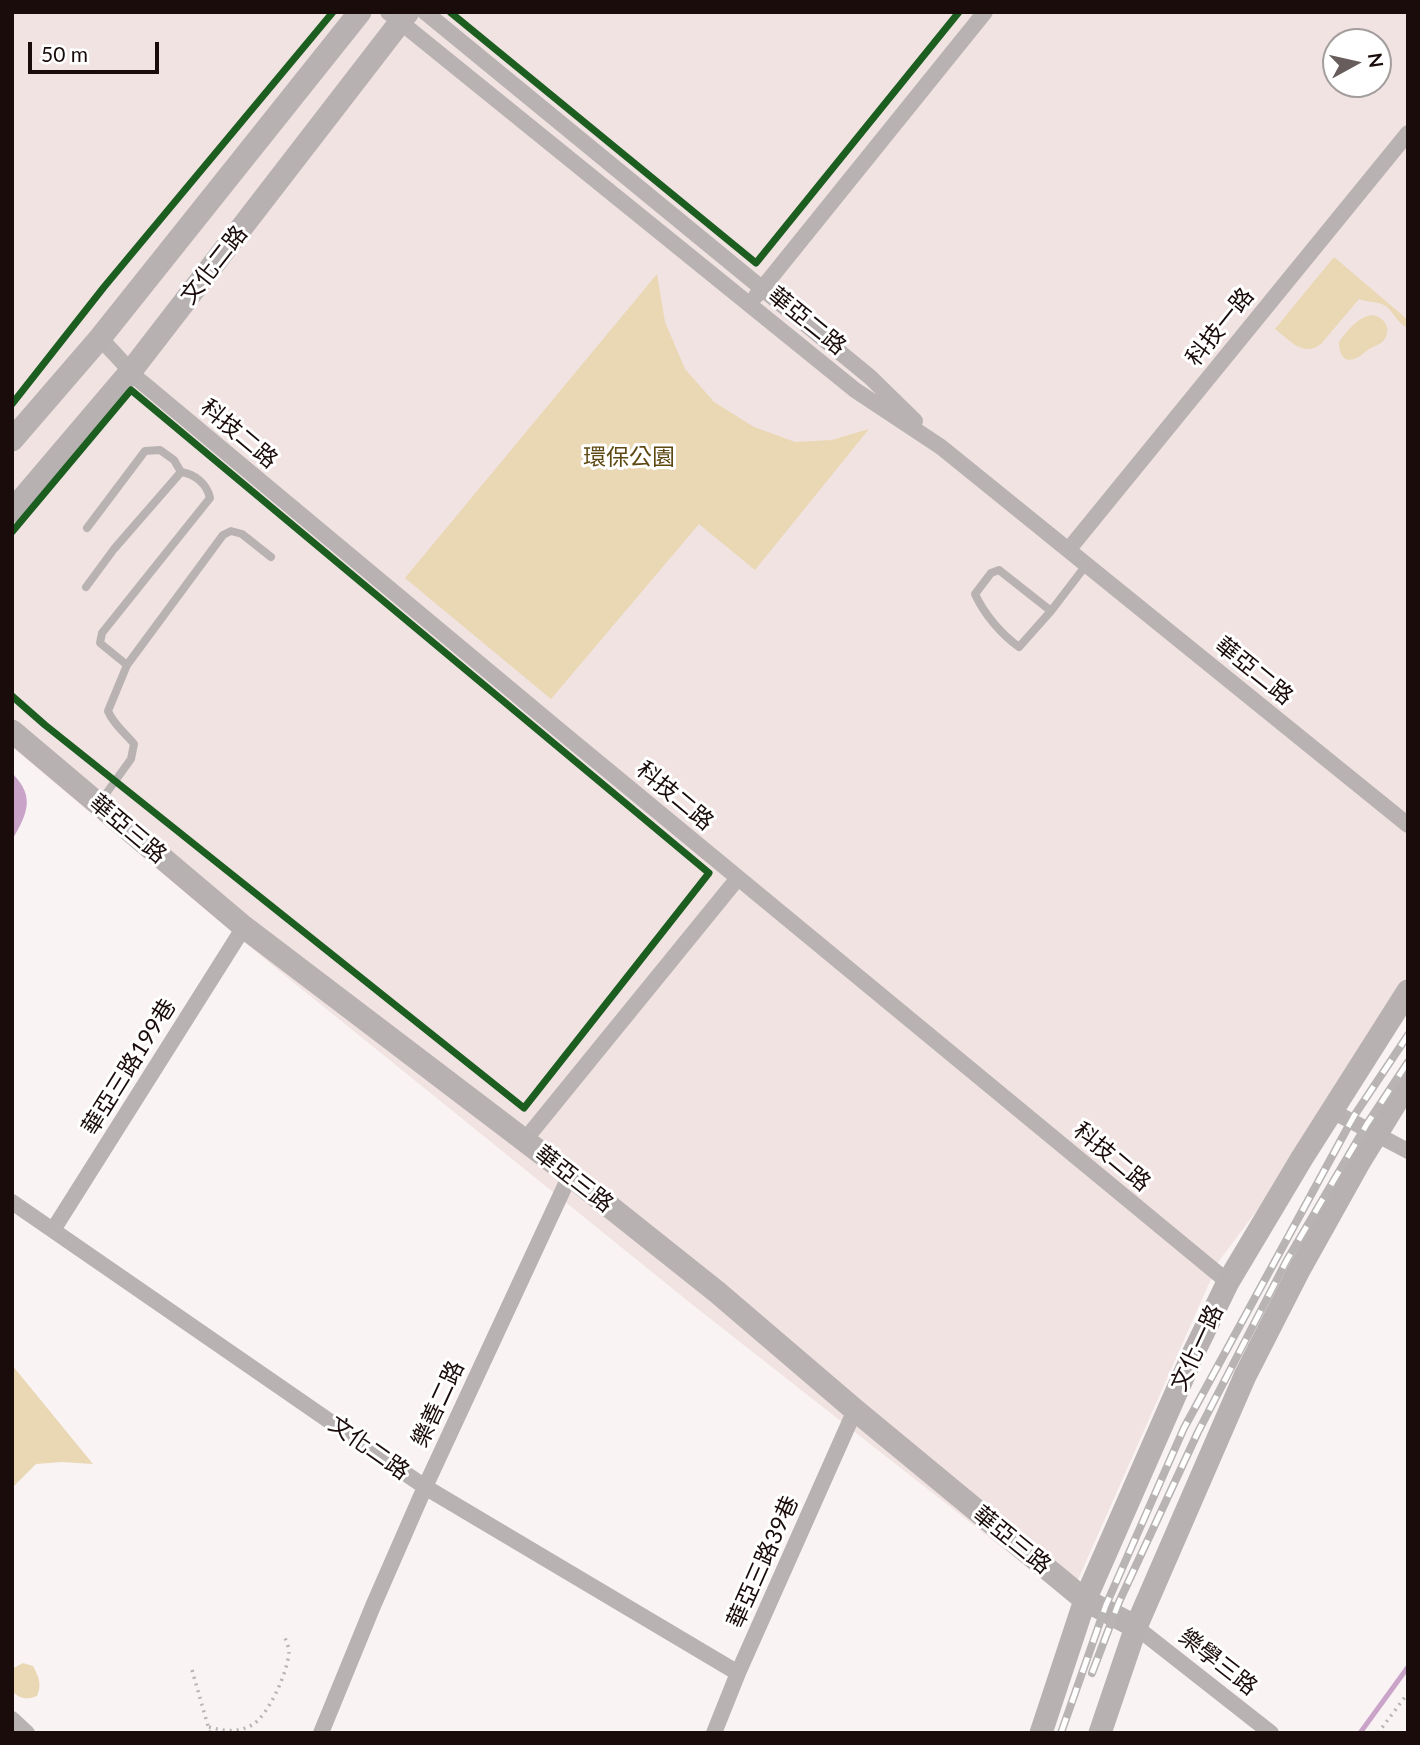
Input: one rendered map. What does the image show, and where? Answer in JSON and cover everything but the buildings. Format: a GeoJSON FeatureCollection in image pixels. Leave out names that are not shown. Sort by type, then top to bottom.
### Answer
{"type":"FeatureCollection","features":[{"type":"Feature","properties":{"kind":"street","name":"文化二路"},"geometry":{"type":"LineString","coordinates":[[12,440],[100,338],[360,12]]}},
{"type":"Feature","properties":{"kind":"street","name":"華亞二路"},"geometry":{"type":"LineString","coordinates":[[425,12],[870,377],[941,447]]}},
{"type":"Feature","properties":{"kind":"street"},"geometry":{"type":"LineString","coordinates":[[750,303],[985,12]]}},
{"type":"Feature","properties":{"kind":"street","name":"文化二路"},"geometry":{"type":"LineString","coordinates":[[12,511],[131,372],[399,16]]}},
{"type":"Feature","properties":{"kind":"street","name":"華亞二路"},"geometry":{"type":"LineString","coordinates":[[399,16],[855,390],[941,447],[1408,825]]}},
{"type":"Feature","properties":{"kind":"street","name":"科技一路"},"geometry":{"type":"LineString","coordinates":[[1069,550],[1408,134]]}},
{"type":"Feature","properties":{"kind":"street","name":"科技二路"},"geometry":{"type":"LineString","coordinates":[[100,338],[139,380],[182,416],[1228,1282]]}},
{"type":"Feature","properties":{"kind":"street","name":"華亞三路"},"geometry":{"type":"LineString","coordinates":[[12,731],[244,927],[570,1175],[717,1292],[1085,1600],[1136,1627]]}},
{"type":"Feature","properties":{"kind":"street"},"geometry":{"type":"LineString","coordinates":[[524,1141],[738,878]]}},
{"type":"Feature","properties":{"kind":"street","name":"華亞三路199巷"},"geometry":{"type":"LineString","coordinates":[[53,1230],[244,927]]}},
{"type":"Feature","properties":{"kind":"street","name":"文化一路"},"geometry":{"type":"LineString","coordinates":[[1041,1733],[1085,1600],[1228,1282],[1244,1252],[1408,991]]}},
{"type":"Feature","properties":{"kind":"street"},"geometry":{"type":"LineString","coordinates":[[1100,1733],[1136,1627],[1245,1376],[1298,1272],[1408,1083]]}},
{"type":"Feature","properties":{"kind":"street"},"geometry":{"type":"LineString","coordinates":[[1332,1111],[1408,1150]]}},
{"type":"Feature","properties":{"kind":"street","name":"樂善二路"},"geometry":{"type":"LineString","coordinates":[[321,1733],[425,1487],[570,1175]]}},
{"type":"Feature","properties":{"kind":"street","name":"文化二路"},"geometry":{"type":"LineString","coordinates":[[12,1202],[425,1487],[738,1673]]}},
{"type":"Feature","properties":{"kind":"street","name":"華亞三路39巷"},"geometry":{"type":"LineString","coordinates":[[714,1733],[855,1410]]}},
{"type":"Feature","properties":{"kind":"street","name":"樂學三路"},"geometry":{"type":"LineString","coordinates":[[1136,1627],[1271,1733]]}},
{"type":"Feature","properties":{"kind":"street"},"geometry":{"type":"LineString","coordinates":[[12,1719],[27,1733]]}},
{"type":"Feature","properties":{"kind":"lane"},"geometry":{"type":"LineString","coordinates":[[87,528],[145,451],[160,450],[174,460],[181,472],[192,474],[208,490],[210,498],[102,633],[100,643],[127,665]]}},
{"type":"Feature","properties":{"kind":"lane"},"geometry":{"type":"LineString","coordinates":[[86,587],[114,549],[181,472]]}},
{"type":"Feature","properties":{"kind":"lane"},"geometry":{"type":"LineString","coordinates":[[99,804],[131,759],[134,744],[111,719],[108,711],[127,665],[223,535],[231,531],[242,534],[271,557]]}},
{"type":"Feature","properties":{"kind":"lane"},"geometry":{"type":"LineString","coordinates":[[1051,611],[999,570],[991,573],[975,594],[1000,630],[1019,647],[1051,611],[1087,565]]}},
{"type":"Feature","properties":{"kind":"path"},"geometry":{"type":"LineString","coordinates":[[192,1670],[210,1731],[237,1730],[252,1725],[263,1715],[283,1677],[289,1650],[284,1636]]}},
{"type":"Feature","properties":{"kind":"path"},"geometry":{"type":"LineString","coordinates":[[1378,1733],[1408,1693]]}},
{"type":"Feature","properties":{"kind":"shaded area"},"geometry":{"type":"Polygon","coordinates":[[[12,12],[1408,12],[1408,1009],[1219,1261],[1069,1600],[694,1306],[267,961],[12,747],[12,12]]]}},
{"type":"Feature","properties":{"kind":"shaded area"},"geometry":{"type":"Polygon","coordinates":[[[12,773],[24,790],[27,806],[12,840],[12,773]]]}},
{"type":"Feature","properties":{"kind":"green space"},"geometry":{"type":"Polygon","coordinates":[[[1334,257],[1408,320],[1408,328],[1384,305],[1359,299],[1321,344],[1314,348],[1297,346],[1275,329],[1334,257]]]}},
{"type":"Feature","properties":{"kind":"green space","name":"環保公園"},"geometry":{"type":"Polygon","coordinates":[[[657,274],[665,322],[685,369],[714,402],[754,427],[795,442],[832,440],[869,429],[755,570],[699,524],[551,699],[405,578],[657,274]]]}},
{"type":"Feature","properties":{"kind":"green space"},"geometry":{"type":"Polygon","coordinates":[[[1372,315],[1386,324],[1384,340],[1355,359],[1344,358],[1339,342],[1349,329],[1372,315]]]}},
{"type":"Feature","properties":{"kind":"green space"},"geometry":{"type":"Polygon","coordinates":[[[12,1365],[93,1464],[36,1464],[12,1488],[12,1365]]]}},
{"type":"Feature","properties":{"kind":"green space"},"geometry":{"type":"Polygon","coordinates":[[[23,1663],[33,1666],[37,1674],[40,1684],[37,1696],[23,1698],[12,1691],[12,1669],[23,1663]]]}},
{"type":"Feature","properties":{"kind":"waterway"},"geometry":{"type":"LineString","coordinates":[[1360,1733],[1408,1667]]}},
{"type":"Feature","properties":{"kind":"railway"},"geometry":{"type":"LineString","coordinates":[[1061,1733],[1106,1605],[1184,1428],[1354,1116],[1408,1035]]}},
{"type":"Feature","properties":{"kind":"railway"},"geometry":{"type":"LineString","coordinates":[[1092,1673],[1119,1602],[1198,1432],[1287,1260],[1367,1124],[1408,1062]]}},
{"type":"Feature","properties":{"kind":"cycle path"},"geometry":{"type":"LineString","coordinates":[[12,404],[104,287],[333,12]]}},
{"type":"Feature","properties":{"kind":"cycle path"},"geometry":{"type":"LineString","coordinates":[[450,12],[756,263],[959,12]]}},
{"type":"Feature","properties":{"kind":"cycle path"},"geometry":{"type":"LineString","coordinates":[[12,532],[131,390],[709,873],[524,1108],[12,696]]}}]}
